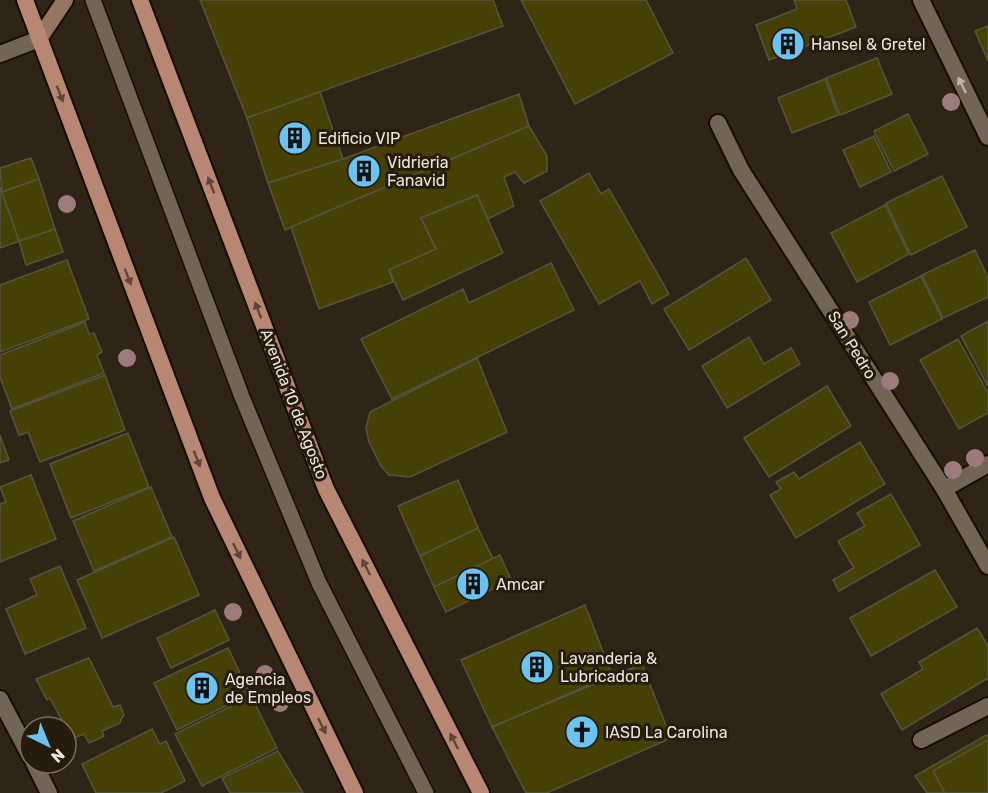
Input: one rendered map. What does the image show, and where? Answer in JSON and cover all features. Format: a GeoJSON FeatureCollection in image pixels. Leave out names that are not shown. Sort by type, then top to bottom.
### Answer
{"type":"FeatureCollection","features":[{"type":"Feature","properties":{"kind":"main road"},"geometry":{"type":"LineString","coordinates":[[25,0],[212,498],[355,793]]}},
{"type":"Feature","properties":{"kind":"main road"},"geometry":{"type":"LineString","coordinates":[[39,39],[65,0]]}},
{"type":"Feature","properties":{"kind":"main road","name":"Avenida 10 de Agosto"},"geometry":{"type":"LineString","coordinates":[[140,0],[326,489],[481,793]]}},
{"type":"Feature","properties":{"kind":"street"},"geometry":{"type":"LineString","coordinates":[[921,0],[988,138]]}},
{"type":"Feature","properties":{"kind":"street"},"geometry":{"type":"LineString","coordinates":[[0,54],[39,39]]}},
{"type":"Feature","properties":{"kind":"street","name":"San Pedro"},"geometry":{"type":"LineString","coordinates":[[718,123],[741,170],[944,489],[988,566]]}},
{"type":"Feature","properties":{"kind":"street"},"geometry":{"type":"LineString","coordinates":[[944,489],[988,464]]}},
{"type":"Feature","properties":{"kind":"street"},"geometry":{"type":"LineString","coordinates":[[0,699],[18,733]]}},
{"type":"Feature","properties":{"kind":"street"},"geometry":{"type":"LineString","coordinates":[[921,740],[988,706]]}},
{"type":"Feature","properties":{"kind":"street"},"geometry":{"type":"LineString","coordinates":[[40,775],[49,793]]}},
{"type":"Feature","properties":{"kind":"lane"},"geometry":{"type":"LineString","coordinates":[[93,0],[242,397],[315,572],[426,793]]}},
{"type":"Feature","properties":{"kind":"building"},"geometry":{"type":"Polygon","coordinates":[[[200,0],[493,0],[503,26],[247,118],[200,0]]]}},
{"type":"Feature","properties":{"kind":"building"},"geometry":{"type":"Polygon","coordinates":[[[521,0],[646,0],[673,53],[575,104],[521,0]]]}},
{"type":"Feature","properties":{"kind":"building","name":"Hansel & Gretel"},"geometry":{"type":"Polygon","coordinates":[[[794,0],[846,0],[856,27],[769,60],[756,25],[797,9],[794,0]]]}},
{"type":"Feature","properties":{"kind":"building"},"geometry":{"type":"Polygon","coordinates":[[[988,26],[988,61],[975,31],[988,26]]]}},
{"type":"Feature","properties":{"kind":"building"},"geometry":{"type":"Polygon","coordinates":[[[877,58],[892,94],[840,115],[826,78],[877,58]]]}},
{"type":"Feature","properties":{"kind":"building"},"geometry":{"type":"Polygon","coordinates":[[[825,79],[838,115],[792,133],[778,98],[825,79]]]}},
{"type":"Feature","properties":{"kind":"building","name":"Edificio VIP"},"geometry":{"type":"Polygon","coordinates":[[[320,92],[343,159],[268,183],[247,118],[320,92]]]}},
{"type":"Feature","properties":{"kind":"building","name":"Vidrieria Fanavid"},"geometry":{"type":"Polygon","coordinates":[[[519,94],[529,126],[285,230],[268,183],[343,159],[519,94]]]}},
{"type":"Feature","properties":{"kind":"building"},"geometry":{"type":"Polygon","coordinates":[[[908,114],[928,154],[894,171],[874,131],[908,114]]]}},
{"type":"Feature","properties":{"kind":"building"},"geometry":{"type":"Polygon","coordinates":[[[529,126],[547,156],[547,171],[524,183],[515,172],[504,177],[514,206],[488,219],[477,195],[421,218],[436,249],[389,270],[393,282],[319,309],[291,227],[529,126]]]}},
{"type":"Feature","properties":{"kind":"building"},"geometry":{"type":"Polygon","coordinates":[[[874,136],[891,172],[860,187],[843,150],[874,136]]]}},
{"type":"Feature","properties":{"kind":"building"},"geometry":{"type":"Polygon","coordinates":[[[31,158],[39,179],[2,192],[0,168],[31,158]]]}},
{"type":"Feature","properties":{"kind":"building"},"geometry":{"type":"Polygon","coordinates":[[[589,173],[601,194],[609,189],[669,294],[652,304],[640,281],[599,304],[540,201],[589,173]]]}},
{"type":"Feature","properties":{"kind":"building"},"geometry":{"type":"Polygon","coordinates":[[[942,176],[967,227],[911,255],[886,203],[942,176]]]}},
{"type":"Feature","properties":{"kind":"building"},"geometry":{"type":"Polygon","coordinates":[[[39,179],[55,229],[19,241],[2,192],[39,179]]]}},
{"type":"Feature","properties":{"kind":"building"},"geometry":{"type":"Polygon","coordinates":[[[0,187],[19,241],[0,248],[0,187]]]}},
{"type":"Feature","properties":{"kind":"building"},"geometry":{"type":"Polygon","coordinates":[[[477,195],[503,253],[403,300],[389,270],[436,249],[421,218],[477,195]]]}},
{"type":"Feature","properties":{"kind":"building"},"geometry":{"type":"Polygon","coordinates":[[[885,205],[909,254],[857,282],[831,233],[885,205]]]}},
{"type":"Feature","properties":{"kind":"building"},"geometry":{"type":"Polygon","coordinates":[[[55,229],[63,252],[26,265],[19,241],[55,229]]]}},
{"type":"Feature","properties":{"kind":"building"},"geometry":{"type":"Polygon","coordinates":[[[975,250],[988,278],[988,297],[943,318],[922,275],[975,250]]]}},
{"type":"Feature","properties":{"kind":"building"},"geometry":{"type":"Polygon","coordinates":[[[746,258],[771,300],[689,350],[664,309],[746,258]]]}},
{"type":"Feature","properties":{"kind":"building"},"geometry":{"type":"Polygon","coordinates":[[[67,260],[89,319],[0,352],[0,285],[67,260]]]}},
{"type":"Feature","properties":{"kind":"building"},"geometry":{"type":"Polygon","coordinates":[[[551,263],[574,310],[392,399],[361,339],[463,289],[469,303],[551,263]]]}},
{"type":"Feature","properties":{"kind":"building"},"geometry":{"type":"Polygon","coordinates":[[[921,276],[942,319],[890,345],[869,302],[921,276]]]}},
{"type":"Feature","properties":{"kind":"building"},"geometry":{"type":"Polygon","coordinates":[[[988,321],[988,387],[961,336],[988,321]]]}},
{"type":"Feature","properties":{"kind":"building"},"geometry":{"type":"Polygon","coordinates":[[[85,322],[89,334],[94,333],[102,352],[97,355],[104,373],[12,409],[0,377],[0,355],[85,322]]]}},
{"type":"Feature","properties":{"kind":"building"},"geometry":{"type":"Polygon","coordinates":[[[749,337],[764,364],[791,348],[800,364],[727,408],[702,366],[749,337]]]}},
{"type":"Feature","properties":{"kind":"building"},"geometry":{"type":"Polygon","coordinates":[[[958,339],[988,393],[988,413],[959,429],[920,360],[958,339]]]}},
{"type":"Feature","properties":{"kind":"building"},"geometry":{"type":"Polygon","coordinates":[[[477,358],[507,432],[410,477],[389,475],[381,466],[369,442],[366,428],[370,412],[477,358]]]}},
{"type":"Feature","properties":{"kind":"building"},"geometry":{"type":"Polygon","coordinates":[[[105,375],[125,430],[40,462],[28,432],[19,435],[10,411],[105,375]]]}},
{"type":"Feature","properties":{"kind":"building"},"geometry":{"type":"Polygon","coordinates":[[[827,386],[851,426],[769,477],[744,438],[827,386]]]}},
{"type":"Feature","properties":{"kind":"building"},"geometry":{"type":"Polygon","coordinates":[[[128,433],[149,487],[71,518],[50,464],[128,433]]]}},
{"type":"Feature","properties":{"kind":"building"},"geometry":{"type":"Polygon","coordinates":[[[0,435],[9,460],[0,463],[0,435]]]}},
{"type":"Feature","properties":{"kind":"building"},"geometry":{"type":"Polygon","coordinates":[[[860,442],[885,484],[796,538],[770,495],[781,489],[776,482],[794,472],[799,479],[860,442]]]}},
{"type":"Feature","properties":{"kind":"building"},"geometry":{"type":"Polygon","coordinates":[[[31,475],[56,539],[0,562],[0,504],[6,502],[0,487],[31,475]]]}},
{"type":"Feature","properties":{"kind":"building"},"geometry":{"type":"Polygon","coordinates":[[[458,480],[478,528],[420,556],[398,506],[458,480]]]}},
{"type":"Feature","properties":{"kind":"building"},"geometry":{"type":"Polygon","coordinates":[[[151,487],[172,537],[94,571],[73,521],[151,487]]]}},
{"type":"Feature","properties":{"kind":"building"},"geometry":{"type":"Polygon","coordinates":[[[891,494],[920,545],[839,591],[833,580],[854,568],[838,541],[865,526],[857,513],[891,494]]]}},
{"type":"Feature","properties":{"kind":"building"},"geometry":{"type":"Polygon","coordinates":[[[478,528],[493,559],[434,587],[420,556],[478,528]]]}},
{"type":"Feature","properties":{"kind":"building"},"geometry":{"type":"Polygon","coordinates":[[[174,537],[199,595],[102,638],[77,580],[174,537]]]}},
{"type":"Feature","properties":{"kind":"building","name":"Amcar"},"geometry":{"type":"Polygon","coordinates":[[[500,555],[511,580],[446,612],[434,587],[500,555]]]}},
{"type":"Feature","properties":{"kind":"building"},"geometry":{"type":"Polygon","coordinates":[[[60,566],[86,628],[25,654],[6,609],[37,595],[30,579],[60,566]]]}},
{"type":"Feature","properties":{"kind":"building"},"geometry":{"type":"Polygon","coordinates":[[[935,570],[957,607],[871,656],[850,618],[935,570]]]}},
{"type":"Feature","properties":{"kind":"building","name":"Lavanderia & Lubricadora"},"geometry":{"type":"Polygon","coordinates":[[[585,605],[612,675],[492,727],[461,660],[585,605]]]}},
{"type":"Feature","properties":{"kind":"building"},"geometry":{"type":"Polygon","coordinates":[[[215,610],[229,640],[171,668],[157,638],[215,610]]]}},
{"type":"Feature","properties":{"kind":"building"},"geometry":{"type":"Polygon","coordinates":[[[977,628],[988,646],[988,678],[902,730],[881,694],[923,669],[919,662],[977,628]]]}},
{"type":"Feature","properties":{"kind":"building","name":"Agencia de Empleos"},"geometry":{"type":"Polygon","coordinates":[[[228,648],[250,694],[177,730],[154,683],[228,648]]]}},
{"type":"Feature","properties":{"kind":"building"},"geometry":{"type":"Polygon","coordinates":[[[89,658],[113,707],[120,705],[124,715],[120,723],[102,731],[104,736],[89,743],[84,734],[78,736],[78,715],[59,715],[50,698],[47,700],[36,679],[89,658]]]}},
{"type":"Feature","properties":{"kind":"building","name":"IASD La Carolina"},"geometry":{"type":"Polygon","coordinates":[[[642,664],[671,738],[547,793],[526,793],[492,727],[642,664]]]}},
{"type":"Feature","properties":{"kind":"building"},"geometry":{"type":"Polygon","coordinates":[[[251,696],[277,748],[202,786],[175,734],[251,696]]]}},
{"type":"Feature","properties":{"kind":"building"},"geometry":{"type":"Polygon","coordinates":[[[152,729],[160,744],[166,741],[185,781],[161,793],[96,793],[82,764],[152,729]]]}},
{"type":"Feature","properties":{"kind":"building"},"geometry":{"type":"Polygon","coordinates":[[[988,734],[988,793],[927,793],[915,776],[988,734]]]}},
{"type":"Feature","properties":{"kind":"building"},"geometry":{"type":"Polygon","coordinates":[[[988,740],[988,793],[945,793],[933,771],[988,740]]]}},
{"type":"Feature","properties":{"kind":"building"},"geometry":{"type":"Polygon","coordinates":[[[278,751],[303,793],[230,793],[222,778],[278,751]]]}},
{"type":"Feature","properties":{"kind":"place","name":"Hansel & Gretel"},"geometry":{"type":"Point","coordinates":[788,44]}},
{"type":"Feature","properties":{"kind":"place","name":"Edificio VIP"},"geometry":{"type":"Point","coordinates":[295,138]}},
{"type":"Feature","properties":{"kind":"place","name":"Vidrieria Fanavid"},"geometry":{"type":"Point","coordinates":[364,171]}},
{"type":"Feature","properties":{"kind":"place","name":"Amcar"},"geometry":{"type":"Point","coordinates":[473,584]}},
{"type":"Feature","properties":{"kind":"place","name":"Lavanderia & Lubricadora"},"geometry":{"type":"Point","coordinates":[537,667]}},
{"type":"Feature","properties":{"kind":"place","name":"Agencia de Empleos"},"geometry":{"type":"Point","coordinates":[202,688]}},
{"type":"Feature","properties":{"kind":"place","name":"IASD La Carolina"},"geometry":{"type":"Point","coordinates":[582,732]}}]}
